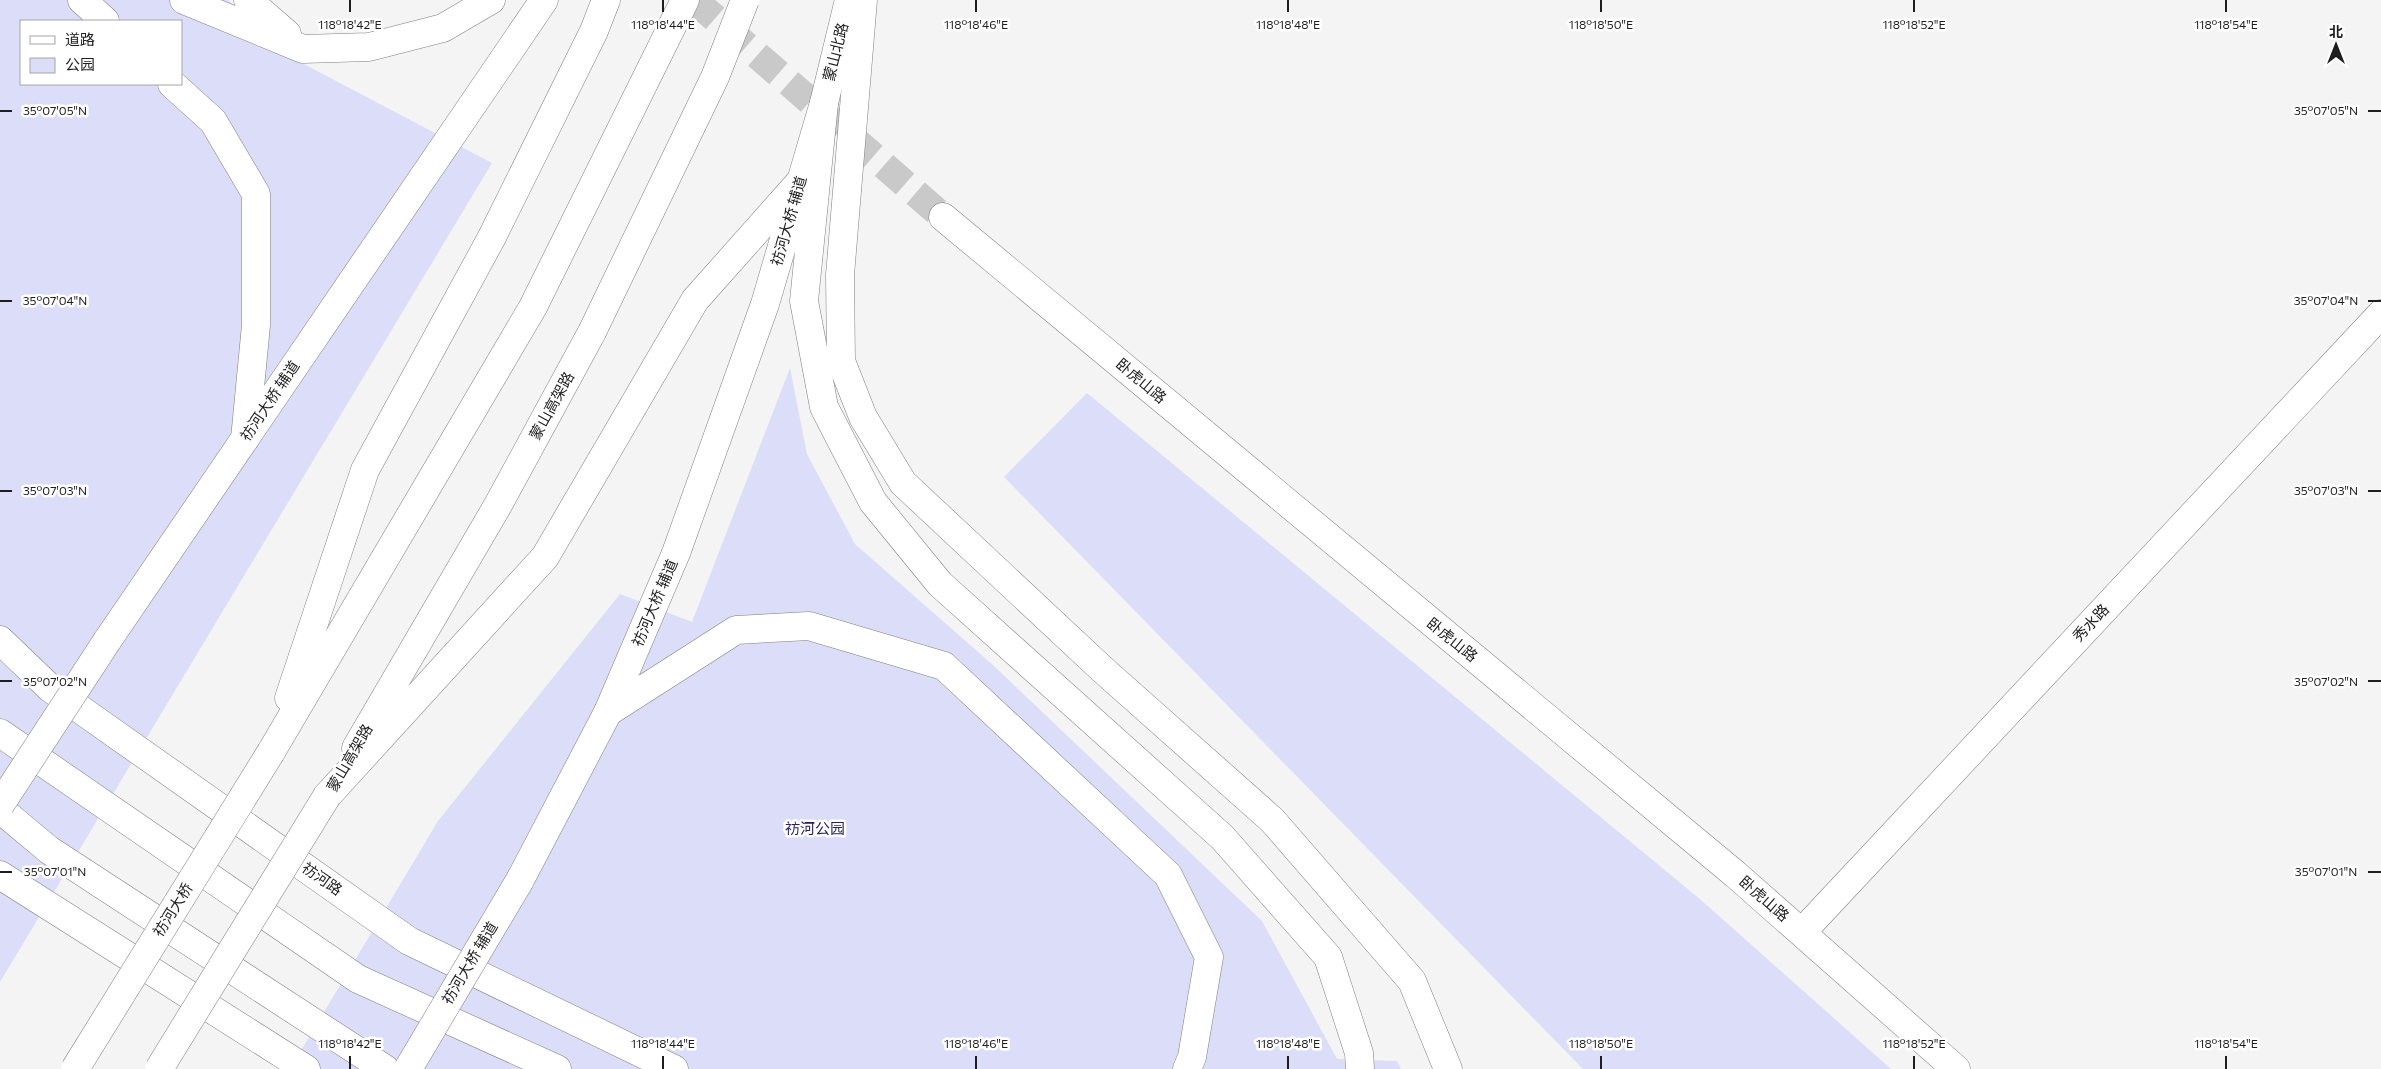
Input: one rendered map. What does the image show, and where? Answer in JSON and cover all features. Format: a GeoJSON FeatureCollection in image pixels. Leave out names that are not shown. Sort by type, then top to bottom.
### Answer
{"type":"FeatureCollection","features":[{"type":"Feature","properties":{"kind":"main road"},"geometry":{"type":"LineString","coordinates":[[82,0],[104,20]]}},
{"type":"Feature","properties":{"kind":"main road"},"geometry":{"type":"LineString","coordinates":[[184,0],[303,49],[369,46],[443,28],[491,0]]}},
{"type":"Feature","properties":{"kind":"main road"},"geometry":{"type":"LineString","coordinates":[[248,0],[303,49]]}},
{"type":"Feature","properties":{"kind":"main road","name":"祊河大桥 辅道"},"geometry":{"type":"LineString","coordinates":[[0,807],[107,641],[544,0]]}},
{"type":"Feature","properties":{"kind":"main road"},"geometry":{"type":"LineString","coordinates":[[271,752],[364,470],[492,237],[594,32],[606,0]]}},
{"type":"Feature","properties":{"kind":"main road"},"geometry":{"type":"LineString","coordinates":[[271,752],[533,308],[686,0]]}},
{"type":"Feature","properties":{"kind":"main road","name":"蒙山高架路"},"geometry":{"type":"LineString","coordinates":[[327,796],[498,505],[592,332],[715,77],[744,0]]}},
{"type":"Feature","properties":{"kind":"main road","name":"蒙山北路"},"geometry":{"type":"LineString","coordinates":[[824,103],[849,0]]}},
{"type":"Feature","properties":{"kind":"main road"},"geometry":{"type":"LineString","coordinates":[[863,0],[840,275],[841,361],[863,417],[903,483],[1102,669],[1272,820],[1412,981],[1448,1069]]}},
{"type":"Feature","properties":{"kind":"main road"},"geometry":{"type":"LineString","coordinates":[[173,85],[213,121],[256,194],[256,325],[245,439]]}},
{"type":"Feature","properties":{"kind":"main road"},"geometry":{"type":"LineString","coordinates":[[824,103],[804,301],[824,407],[873,502],[940,584],[1222,837],[1328,957],[1360,1053],[1360,1069]]}},
{"type":"Feature","properties":{"kind":"main road","name":"祊河大桥 辅道"},"geometry":{"type":"LineString","coordinates":[[408,1069],[520,880],[608,712],[676,553],[765,304],[824,103]]}},
{"type":"Feature","properties":{"kind":"main road"},"geometry":{"type":"LineString","coordinates":[[159,1069],[327,796],[545,558],[696,300],[799,183]]}},
{"type":"Feature","properties":{"kind":"main road","name":"卧虎山路"},"geometry":{"type":"LineString","coordinates":[[943,217],[1735,874],[1956,1069]]}},
{"type":"Feature","properties":{"kind":"main road","name":"秀水路"},"geometry":{"type":"LineString","coordinates":[[1802,932],[2381,314]]}},
{"type":"Feature","properties":{"kind":"main road"},"geometry":{"type":"LineString","coordinates":[[608,712],[736,630],[808,626],[944,666],[1168,875],[1209,957],[1192,1057],[1187,1069]]}},
{"type":"Feature","properties":{"kind":"main road","name":"祊河路"},"geometry":{"type":"LineString","coordinates":[[0,640],[50,688],[409,941],[674,1069]]}},
{"type":"Feature","properties":{"kind":"main road"},"geometry":{"type":"LineString","coordinates":[[0,733],[358,979],[557,1069]]}},
{"type":"Feature","properties":{"kind":"main road","name":"祊河大桥"},"geometry":{"type":"LineString","coordinates":[[75,1069],[271,752]]}},
{"type":"Feature","properties":{"kind":"main road"},"geometry":{"type":"LineString","coordinates":[[0,807],[49,850],[386,1069]]}},
{"type":"Feature","properties":{"kind":"main road"},"geometry":{"type":"LineString","coordinates":[[0,875],[306,1069]]}},
{"type":"Feature","properties":{"kind":"green space"},"geometry":{"type":"Polygon","coordinates":[[[0,0],[228,0],[300,62],[492,163],[0,982],[0,0]]]}},
{"type":"Feature","properties":{"kind":"green space","name":"祊河公园"},"geometry":{"type":"Polygon","coordinates":[[[790,368],[807,454],[855,544],[994,666],[1262,921],[1337,1059],[1397,1061],[1401,1069],[290,1069],[438,821],[620,594],[692,622],[790,368]]]}},
{"type":"Feature","properties":{"kind":"green space"},"geometry":{"type":"Polygon","coordinates":[[[1087,393],[1701,900],[1891,1069],[1583,1069],[1004,477],[1087,393]]]}},
{"type":"Feature","properties":{"kind":"tunnel"},"geometry":{"type":"LineString","coordinates":[[694,0],[943,217]]}}]}
